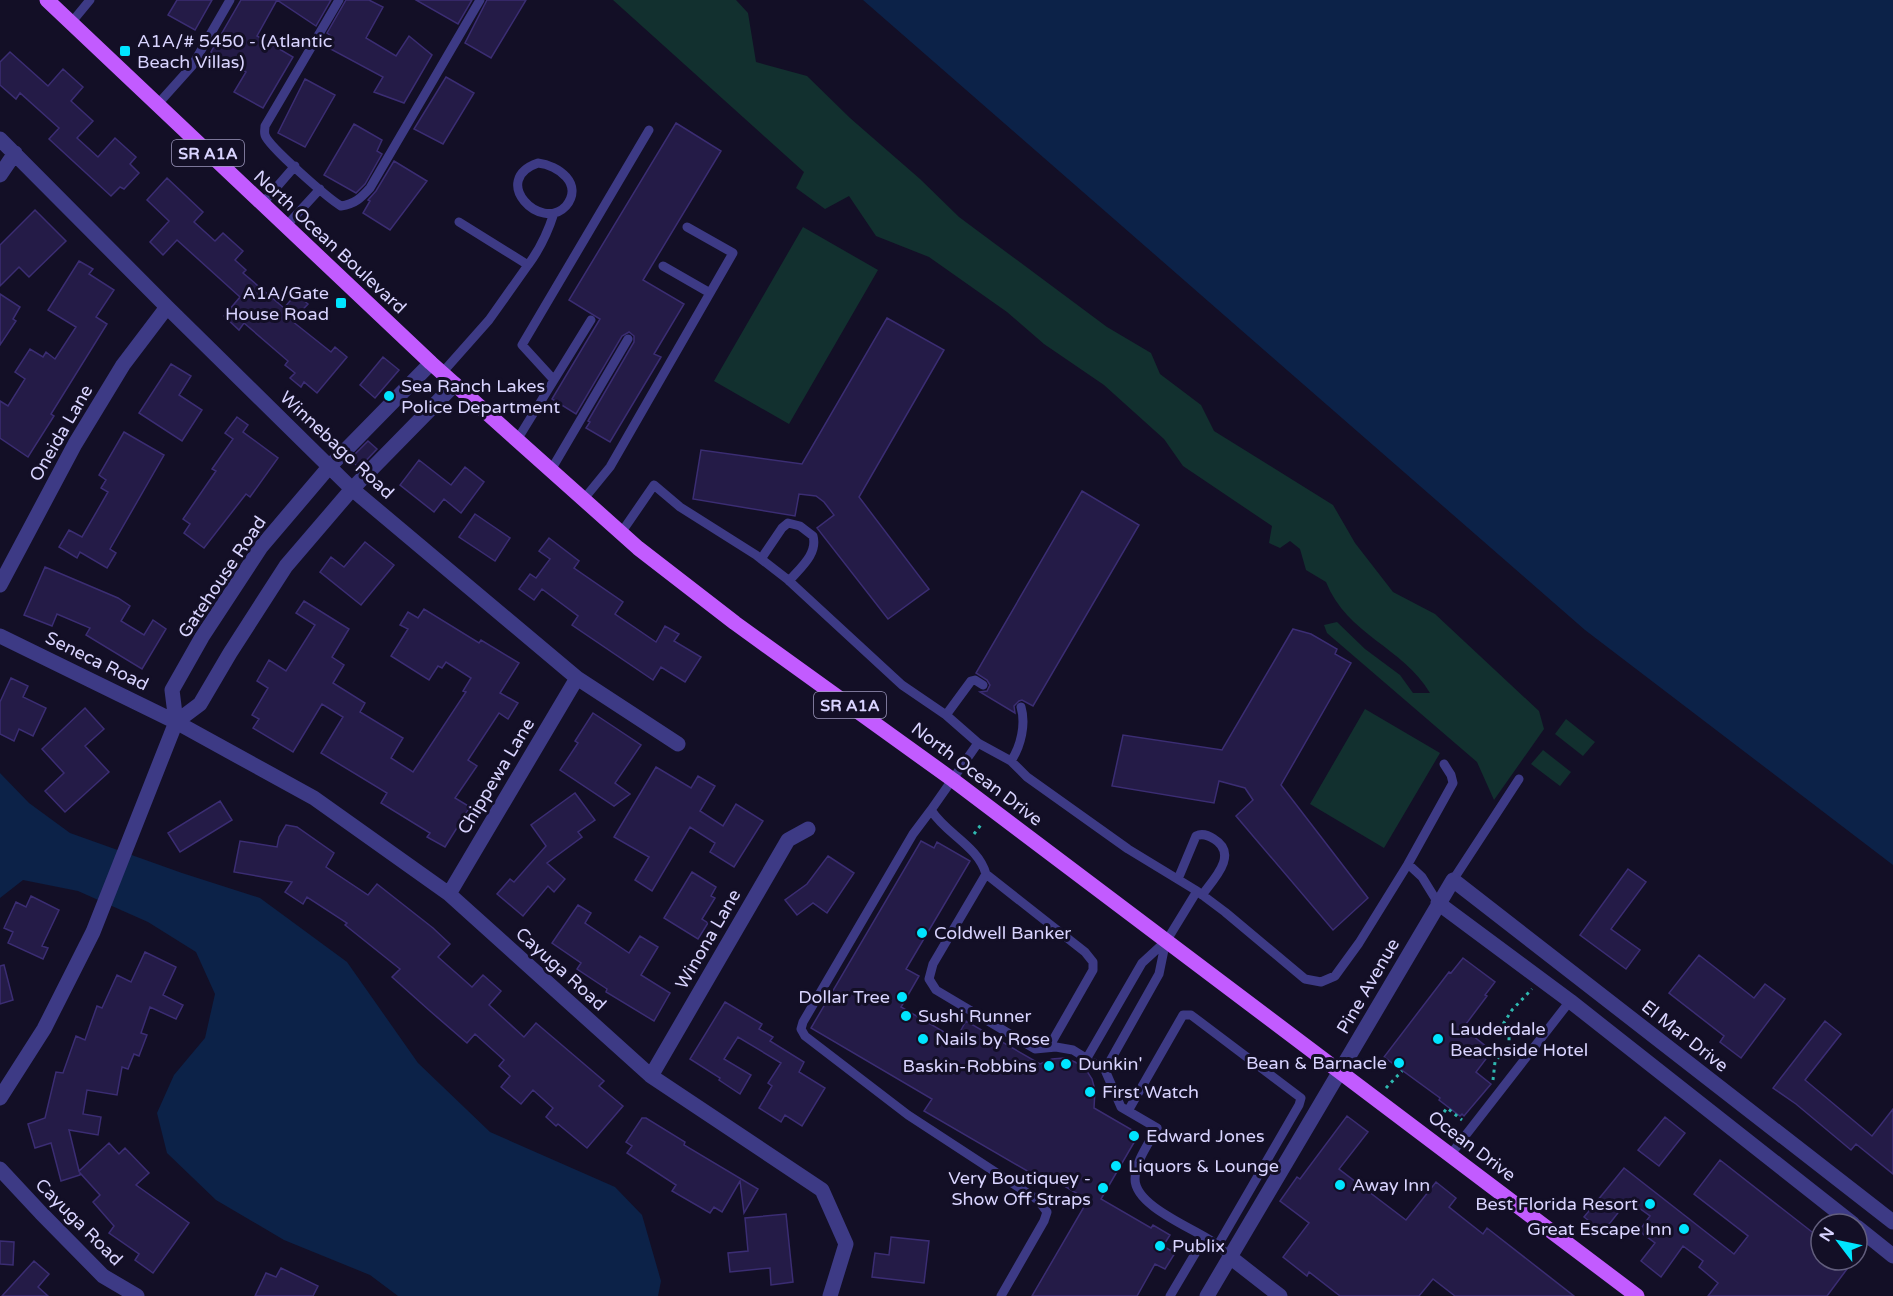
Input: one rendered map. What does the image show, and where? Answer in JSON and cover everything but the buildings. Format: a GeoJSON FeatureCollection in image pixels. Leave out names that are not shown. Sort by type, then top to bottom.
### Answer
{"type":"FeatureCollection","features":[{"type":"Feature","properties":{"kind":"main road","name":"North Ocean Boulevard"},"geometry":{"type":"LineString","coordinates":[[47,0],[436,368]]}},
{"type":"Feature","properties":{"kind":"main road","name":"North Ocean Drive"},"geometry":{"type":"LineString","coordinates":[[436,368],[621,533],[735,623],[953,780],[1341,1072]]}},
{"type":"Feature","properties":{"kind":"main road","name":"Ocean Drive"},"geometry":{"type":"LineString","coordinates":[[1341,1072],[1636,1296]]}},
{"type":"Feature","properties":{"kind":"street","name":"Winnebago Road"},"geometry":{"type":"LineString","coordinates":[[0,139],[167,308],[352,489],[577,678],[678,744]]}},
{"type":"Feature","properties":{"kind":"street"},"geometry":{"type":"LineString","coordinates":[[0,175],[15,153]]}},
{"type":"Feature","properties":{"kind":"street","name":"Oneida Lane"},"geometry":{"type":"LineString","coordinates":[[0,585],[75,444],[123,365],[167,308]]}},
{"type":"Feature","properties":{"kind":"street","name":"Gatehouse Road"},"geometry":{"type":"LineString","coordinates":[[0,1098],[44,1029],[93,932],[176,722],[172,690],[202,637],[261,548],[329,467],[436,368]]}},
{"type":"Feature","properties":{"kind":"street"},"geometry":{"type":"LineString","coordinates":[[176,722],[200,704],[286,566],[352,489],[454,384]]}},
{"type":"Feature","properties":{"kind":"street","name":"Seneca Road"},"geometry":{"type":"LineString","coordinates":[[0,636],[176,722]]}},
{"type":"Feature","properties":{"kind":"street","name":"Chippewa Lane"},"geometry":{"type":"LineString","coordinates":[[449,894],[577,678]]}},
{"type":"Feature","properties":{"kind":"street","name":"Cayuga Road"},"geometry":{"type":"LineString","coordinates":[[176,722],[314,798],[449,894],[651,1076],[822,1190],[846,1244],[830,1296]]}},
{"type":"Feature","properties":{"kind":"street","name":"Winona Lane"},"geometry":{"type":"LineString","coordinates":[[651,1076],[788,840],[808,830]]}},
{"type":"Feature","properties":{"kind":"street","name":"Pine Avenue"},"geometry":{"type":"LineString","coordinates":[[1207,1296],[1453,880]]}},
{"type":"Feature","properties":{"kind":"street","name":"El Mar Drive"},"geometry":{"type":"LineString","coordinates":[[1453,880],[1893,1222]]}},
{"type":"Feature","properties":{"kind":"street"},"geometry":{"type":"LineString","coordinates":[[1438,903],[1570,1001],[1838,1212]]}},
{"type":"Feature","properties":{"kind":"street"},"geometry":{"type":"LineString","coordinates":[[1679,1087],[1694,1068]]}},
{"type":"Feature","properties":{"kind":"street","name":"Cayuga Road"},"geometry":{"type":"LineString","coordinates":[[0,1169],[103,1276],[136,1296]]}},
{"type":"Feature","properties":{"kind":"street"},"geometry":{"type":"LineString","coordinates":[[1869,1237],[1893,1256]]}},
{"type":"Feature","properties":{"kind":"street"},"geometry":{"type":"LineString","coordinates":[[1230,1257],[1281,1296]]}},
{"type":"Feature","properties":{"kind":"lane"},"geometry":{"type":"LineString","coordinates":[[71,23],[90,0]]}},
{"type":"Feature","properties":{"kind":"lane"},"geometry":{"type":"LineString","coordinates":[[158,105],[192,66],[230,0]]}},
{"type":"Feature","properties":{"kind":"lane"},"geometry":{"type":"LineString","coordinates":[[339,0],[265,126],[265,135],[272,145],[341,206],[360,200],[370,188],[480,0]]}},
{"type":"Feature","properties":{"kind":"lane"},"geometry":{"type":"LineString","coordinates":[[554,380],[522,345],[649,130]]}},
{"type":"Feature","properties":{"kind":"lane"},"geometry":{"type":"LineString","coordinates":[[436,368],[489,320],[538,252],[547,235],[554,213],[563,209],[570,201],[572,192],[565,174],[544,164],[529,166],[522,172],[518,181],[521,199],[544,213],[554,213]]}},
{"type":"Feature","properties":{"kind":"lane"},"geometry":{"type":"LineString","coordinates":[[262,204],[295,166]]}},
{"type":"Feature","properties":{"kind":"lane"},"geometry":{"type":"LineString","coordinates":[[286,226],[320,189]]}},
{"type":"Feature","properties":{"kind":"lane"},"geometry":{"type":"LineString","coordinates":[[459,222],[528,265]]}},
{"type":"Feature","properties":{"kind":"lane"},"geometry":{"type":"LineString","coordinates":[[583,500],[610,467],[733,253],[687,227]]}},
{"type":"Feature","properties":{"kind":"lane"},"geometry":{"type":"LineString","coordinates":[[663,266],[710,293]]}},
{"type":"Feature","properties":{"kind":"lane"},"geometry":{"type":"LineString","coordinates":[[517,440],[591,320]]}},
{"type":"Feature","properties":{"kind":"lane"},"geometry":{"type":"LineString","coordinates":[[551,470],[628,339]]}},
{"type":"Feature","properties":{"kind":"lane"},"geometry":{"type":"LineString","coordinates":[[621,533],[654,485],[680,507],[761,559],[789,580],[902,685],[946,715],[978,743],[1011,761],[1027,777],[1128,849],[1200,893],[1305,979],[1321,982],[1335,976],[1359,943],[1408,864],[1453,783],[1444,764]]}},
{"type":"Feature","properties":{"kind":"lane"},"geometry":{"type":"LineString","coordinates":[[761,559],[782,528],[788,523],[807,530],[813,536],[814,548],[789,580]]}},
{"type":"Feature","properties":{"kind":"lane"},"geometry":{"type":"LineString","coordinates":[[946,715],[971,681],[975,680],[982,685]]}},
{"type":"Feature","properties":{"kind":"lane"},"geometry":{"type":"LineString","coordinates":[[1011,761],[1020,739],[1024,716],[1021,707]]}},
{"type":"Feature","properties":{"kind":"lane"},"geometry":{"type":"LineString","coordinates":[[978,743],[913,834],[801,1029],[805,1036],[908,1115],[1038,1200],[1047,1212],[1001,1296]]}},
{"type":"Feature","properties":{"kind":"lane"},"geometry":{"type":"LineString","coordinates":[[1453,880],[1519,779]]}},
{"type":"Feature","properties":{"kind":"lane"},"geometry":{"type":"LineString","coordinates":[[931,810],[939,822],[972,850],[986,874],[1084,952],[1093,962],[1094,970],[1049,1047]]}},
{"type":"Feature","properties":{"kind":"lane"},"geometry":{"type":"LineString","coordinates":[[1087,1058],[1142,963],[1167,940],[1200,893],[1219,872],[1226,858],[1224,848],[1212,837],[1202,834],[1196,836],[1178,879]]}},
{"type":"Feature","properties":{"kind":"lane"},"geometry":{"type":"LineString","coordinates":[[1408,864],[1422,877],[1438,903]]}},
{"type":"Feature","properties":{"kind":"lane"},"geometry":{"type":"LineString","coordinates":[[986,874],[933,964],[929,972],[931,983],[936,990],[1035,1049],[1049,1047],[1073,1050],[1105,1070],[1121,1107],[1157,1128],[1137,1166],[1136,1189],[1155,1207],[1218,1245],[1230,1257]]}},
{"type":"Feature","properties":{"kind":"lane"},"geometry":{"type":"LineString","coordinates":[[1105,1070],[1160,974],[1167,940]]}},
{"type":"Feature","properties":{"kind":"lane"},"geometry":{"type":"LineString","coordinates":[[1450,1154],[1570,1001]]}},
{"type":"Feature","properties":{"kind":"lane"},"geometry":{"type":"LineString","coordinates":[[1128,1111],[1184,1015],[1191,1015],[1208,1027],[1301,1098],[1218,1245]]}},
{"type":"Feature","properties":{"kind":"lane"},"geometry":{"type":"LineString","coordinates":[[1170,1296],[1205,1237]]}},
{"type":"Feature","properties":{"kind":"path"},"geometry":{"type":"LineString","coordinates":[[974,834],[983,822]]}},
{"type":"Feature","properties":{"kind":"path"},"geometry":{"type":"LineString","coordinates":[[1493,1082],[1495,1062],[1509,1045],[1509,1034],[1500,1029],[1512,1010],[1533,988]]}},
{"type":"Feature","properties":{"kind":"path"},"geometry":{"type":"LineString","coordinates":[[1386,1088],[1402,1071]]}},
{"type":"Feature","properties":{"kind":"path"},"geometry":{"type":"LineString","coordinates":[[1435,1124],[1447,1108],[1462,1120]]}},
{"type":"Feature","properties":{"kind":"green space"},"geometry":{"type":"Polygon","coordinates":[[[613,0],[736,0],[748,13],[756,62],[807,76],[959,217],[1107,327],[1151,353],[1160,374],[1201,405],[1214,431],[1333,505],[1355,543],[1393,592],[1435,614],[1539,711],[1544,729],[1494,800],[1477,762],[1327,633],[1324,625],[1337,622],[1365,649],[1400,675],[1413,693],[1430,693],[1419,677],[1347,615],[1335,600],[1326,582],[1306,570],[1300,549],[1290,541],[1280,548],[1269,543],[1272,526],[1183,466],[1164,439],[1104,385],[1044,344],[1007,312],[929,257],[876,236],[849,196],[825,209],[796,188],[804,172],[613,0]]]}},
{"type":"Feature","properties":{"kind":"green space"},"geometry":{"type":"Polygon","coordinates":[[[803,227],[878,270],[789,424],[714,381],[803,227]]]}},
{"type":"Feature","properties":{"kind":"green space"},"geometry":{"type":"Polygon","coordinates":[[[1365,709],[1440,753],[1384,848],[1310,804],[1365,709]]]}},
{"type":"Feature","properties":{"kind":"green space"},"geometry":{"type":"Polygon","coordinates":[[[1566,719],[1595,742],[1583,756],[1555,734],[1566,719]]]}},
{"type":"Feature","properties":{"kind":"green space"},"geometry":{"type":"Polygon","coordinates":[[[1543,750],[1571,772],[1560,786],[1531,764],[1543,750]]]}},
{"type":"Feature","properties":{"kind":"water"},"geometry":{"type":"Polygon","coordinates":[[[863,0],[1893,0],[1893,865],[1585,630],[863,0]]]}},
{"type":"Feature","properties":{"kind":"water"},"geometry":{"type":"Polygon","coordinates":[[[0,773],[29,803],[70,833],[260,898],[347,962],[418,1063],[490,1132],[615,1187],[642,1215],[661,1281],[658,1296],[398,1296],[370,1275],[284,1240],[216,1200],[167,1153],[157,1113],[174,1075],[205,1038],[215,994],[196,952],[148,922],[78,891],[23,880],[0,898],[0,773]]]}},
{"type":"Feature","properties":{"kind":"place","name":"A1A/# 5450 - (Atlantic Beach Villas)"},"geometry":{"type":"Point","coordinates":[125,51]}},
{"type":"Feature","properties":{"kind":"place","name":"A1A/Gate House Road"},"geometry":{"type":"Point","coordinates":[341,303]}},
{"type":"Feature","properties":{"kind":"place","name":"Sea Ranch Lakes Police Department"},"geometry":{"type":"Point","coordinates":[389,396]}},
{"type":"Feature","properties":{"kind":"place","name":"Coldwell Banker"},"geometry":{"type":"Point","coordinates":[922,933]}},
{"type":"Feature","properties":{"kind":"place","name":"Dollar Tree"},"geometry":{"type":"Point","coordinates":[902,997]}},
{"type":"Feature","properties":{"kind":"place","name":"Sushi Runner"},"geometry":{"type":"Point","coordinates":[906,1016]}},
{"type":"Feature","properties":{"kind":"place","name":"Nails by Rose"},"geometry":{"type":"Point","coordinates":[923,1039]}},
{"type":"Feature","properties":{"kind":"place","name":"Lauderdale Beachside Hotel"},"geometry":{"type":"Point","coordinates":[1438,1039]}},
{"type":"Feature","properties":{"kind":"place","name":"Bean & Barnacle"},"geometry":{"type":"Point","coordinates":[1399,1063]}},
{"type":"Feature","properties":{"kind":"place","name":"Dunkin'"},"geometry":{"type":"Point","coordinates":[1066,1064]}},
{"type":"Feature","properties":{"kind":"place","name":"Baskin-Robbins"},"geometry":{"type":"Point","coordinates":[1049,1066]}},
{"type":"Feature","properties":{"kind":"place","name":"First Watch"},"geometry":{"type":"Point","coordinates":[1090,1092]}},
{"type":"Feature","properties":{"kind":"place","name":"Edward Jones"},"geometry":{"type":"Point","coordinates":[1134,1136]}},
{"type":"Feature","properties":{"kind":"place","name":"Liquors & Lounge"},"geometry":{"type":"Point","coordinates":[1116,1166]}},
{"type":"Feature","properties":{"kind":"place","name":"Away Inn"},"geometry":{"type":"Point","coordinates":[1340,1185]}},
{"type":"Feature","properties":{"kind":"place","name":"Very Boutiquey - Show Off Straps"},"geometry":{"type":"Point","coordinates":[1103,1188]}},
{"type":"Feature","properties":{"kind":"place","name":"Best Florida Resort"},"geometry":{"type":"Point","coordinates":[1650,1204]}},
{"type":"Feature","properties":{"kind":"place","name":"Great Escape Inn"},"geometry":{"type":"Point","coordinates":[1684,1229]}},
{"type":"Feature","properties":{"kind":"place","name":"Publix"},"geometry":{"type":"Point","coordinates":[1160,1246]}}]}
